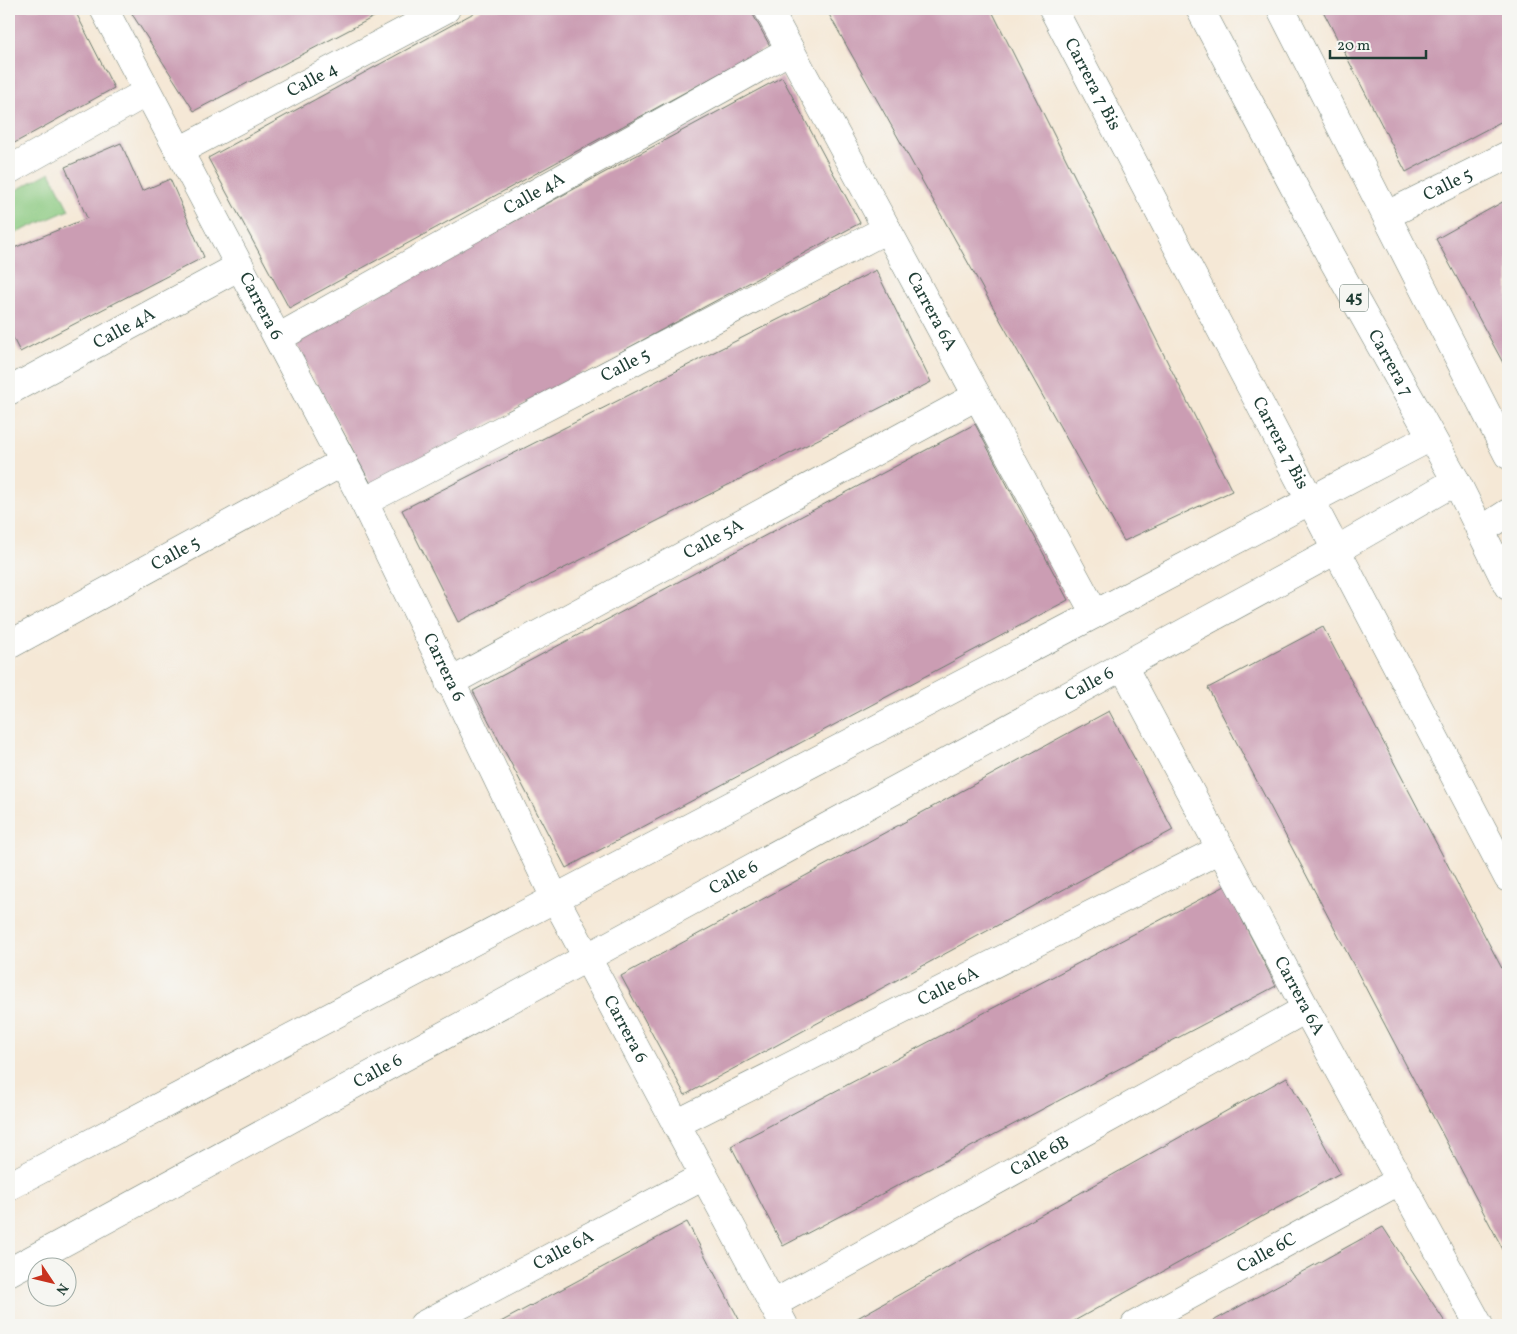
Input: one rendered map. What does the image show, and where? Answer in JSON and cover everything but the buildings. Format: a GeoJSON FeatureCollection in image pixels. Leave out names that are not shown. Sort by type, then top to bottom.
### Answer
{"type":"FeatureCollection","features":[{"type":"Feature","properties":{"kind":"street","name":"Carrera 6"},"geometry":{"type":"LineString","coordinates":[[104,9],[364,502],[555,898],[779,1315]]}},
{"type":"Feature","properties":{"kind":"street","name":"Calle 4"},"geometry":{"type":"LineString","coordinates":[[179,151],[446,9]]}},
{"type":"Feature","properties":{"kind":"street","name":"Carrera 6A"},"geometry":{"type":"LineString","coordinates":[[768,9],[1095,614]]}},
{"type":"Feature","properties":{"kind":"street","name":"Carrera 7 Bis"},"geometry":{"type":"LineString","coordinates":[[1053,9],[1310,500],[1338,549],[1508,878]]}},
{"type":"Feature","properties":{"kind":"street","name":"Carrera 7"},"geometry":{"type":"LineString","coordinates":[[1200,9],[1330,255],[1456,481],[1508,586]]}},
{"type":"Feature","properties":{"kind":"street"},"geometry":{"type":"LineString","coordinates":[[1281,9],[1508,455]]}},
{"type":"Feature","properties":{"kind":"street","name":"Calle 4A"},"geometry":{"type":"LineString","coordinates":[[278,338],[790,50]]}},
{"type":"Feature","properties":{"kind":"street"},"geometry":{"type":"LineString","coordinates":[[9,170],[147,92]]}},
{"type":"Feature","properties":{"kind":"street","name":"Calle 5"},"geometry":{"type":"LineString","coordinates":[[1387,215],[1508,155]]}},
{"type":"Feature","properties":{"kind":"street","name":"Calle 5"},"geometry":{"type":"LineString","coordinates":[[364,502],[887,229]]}},
{"type":"Feature","properties":{"kind":"street","name":"Calle 4A"},"geometry":{"type":"LineString","coordinates":[[9,391],[240,266]]}},
{"type":"Feature","properties":{"kind":"street","name":"Calle 5A"},"geometry":{"type":"LineString","coordinates":[[450,682],[977,396]]}},
{"type":"Feature","properties":{"kind":"street"},"geometry":{"type":"LineString","coordinates":[[9,1186],[1431,437]]}},
{"type":"Feature","properties":{"kind":"street","name":"Calle 5"},"geometry":{"type":"LineString","coordinates":[[9,644],[343,462]]}},
{"type":"Feature","properties":{"kind":"street","name":"Calle 6"},"geometry":{"type":"LineString","coordinates":[[9,1272],[1338,549],[1456,481]]}},
{"type":"Feature","properties":{"kind":"street"},"geometry":{"type":"LineString","coordinates":[[1480,531],[1508,513]]}},
{"type":"Feature","properties":{"kind":"street","name":"Carrera 6A"},"geometry":{"type":"LineString","coordinates":[[1123,666],[1306,1009],[1479,1325]]}},
{"type":"Feature","properties":{"kind":"street","name":"Calle 6A"},"geometry":{"type":"LineString","coordinates":[[676,1124],[1222,849]]}},
{"type":"Feature","properties":{"kind":"street","name":"Calle 6B"},"geometry":{"type":"LineString","coordinates":[[779,1315],[1306,1009]]}},
{"type":"Feature","properties":{"kind":"street","name":"Calle 6A"},"geometry":{"type":"LineString","coordinates":[[423,1325],[704,1176]]}},
{"type":"Feature","properties":{"kind":"street","name":"Calle 6C"},"geometry":{"type":"LineString","coordinates":[[1135,1325],[1399,1181]]}},
{"type":"Feature","properties":{"kind":"green space"},"geometry":{"type":"Polygon","coordinates":[[[50,172],[69,210],[9,236],[9,194],[50,172]]]}}]}
